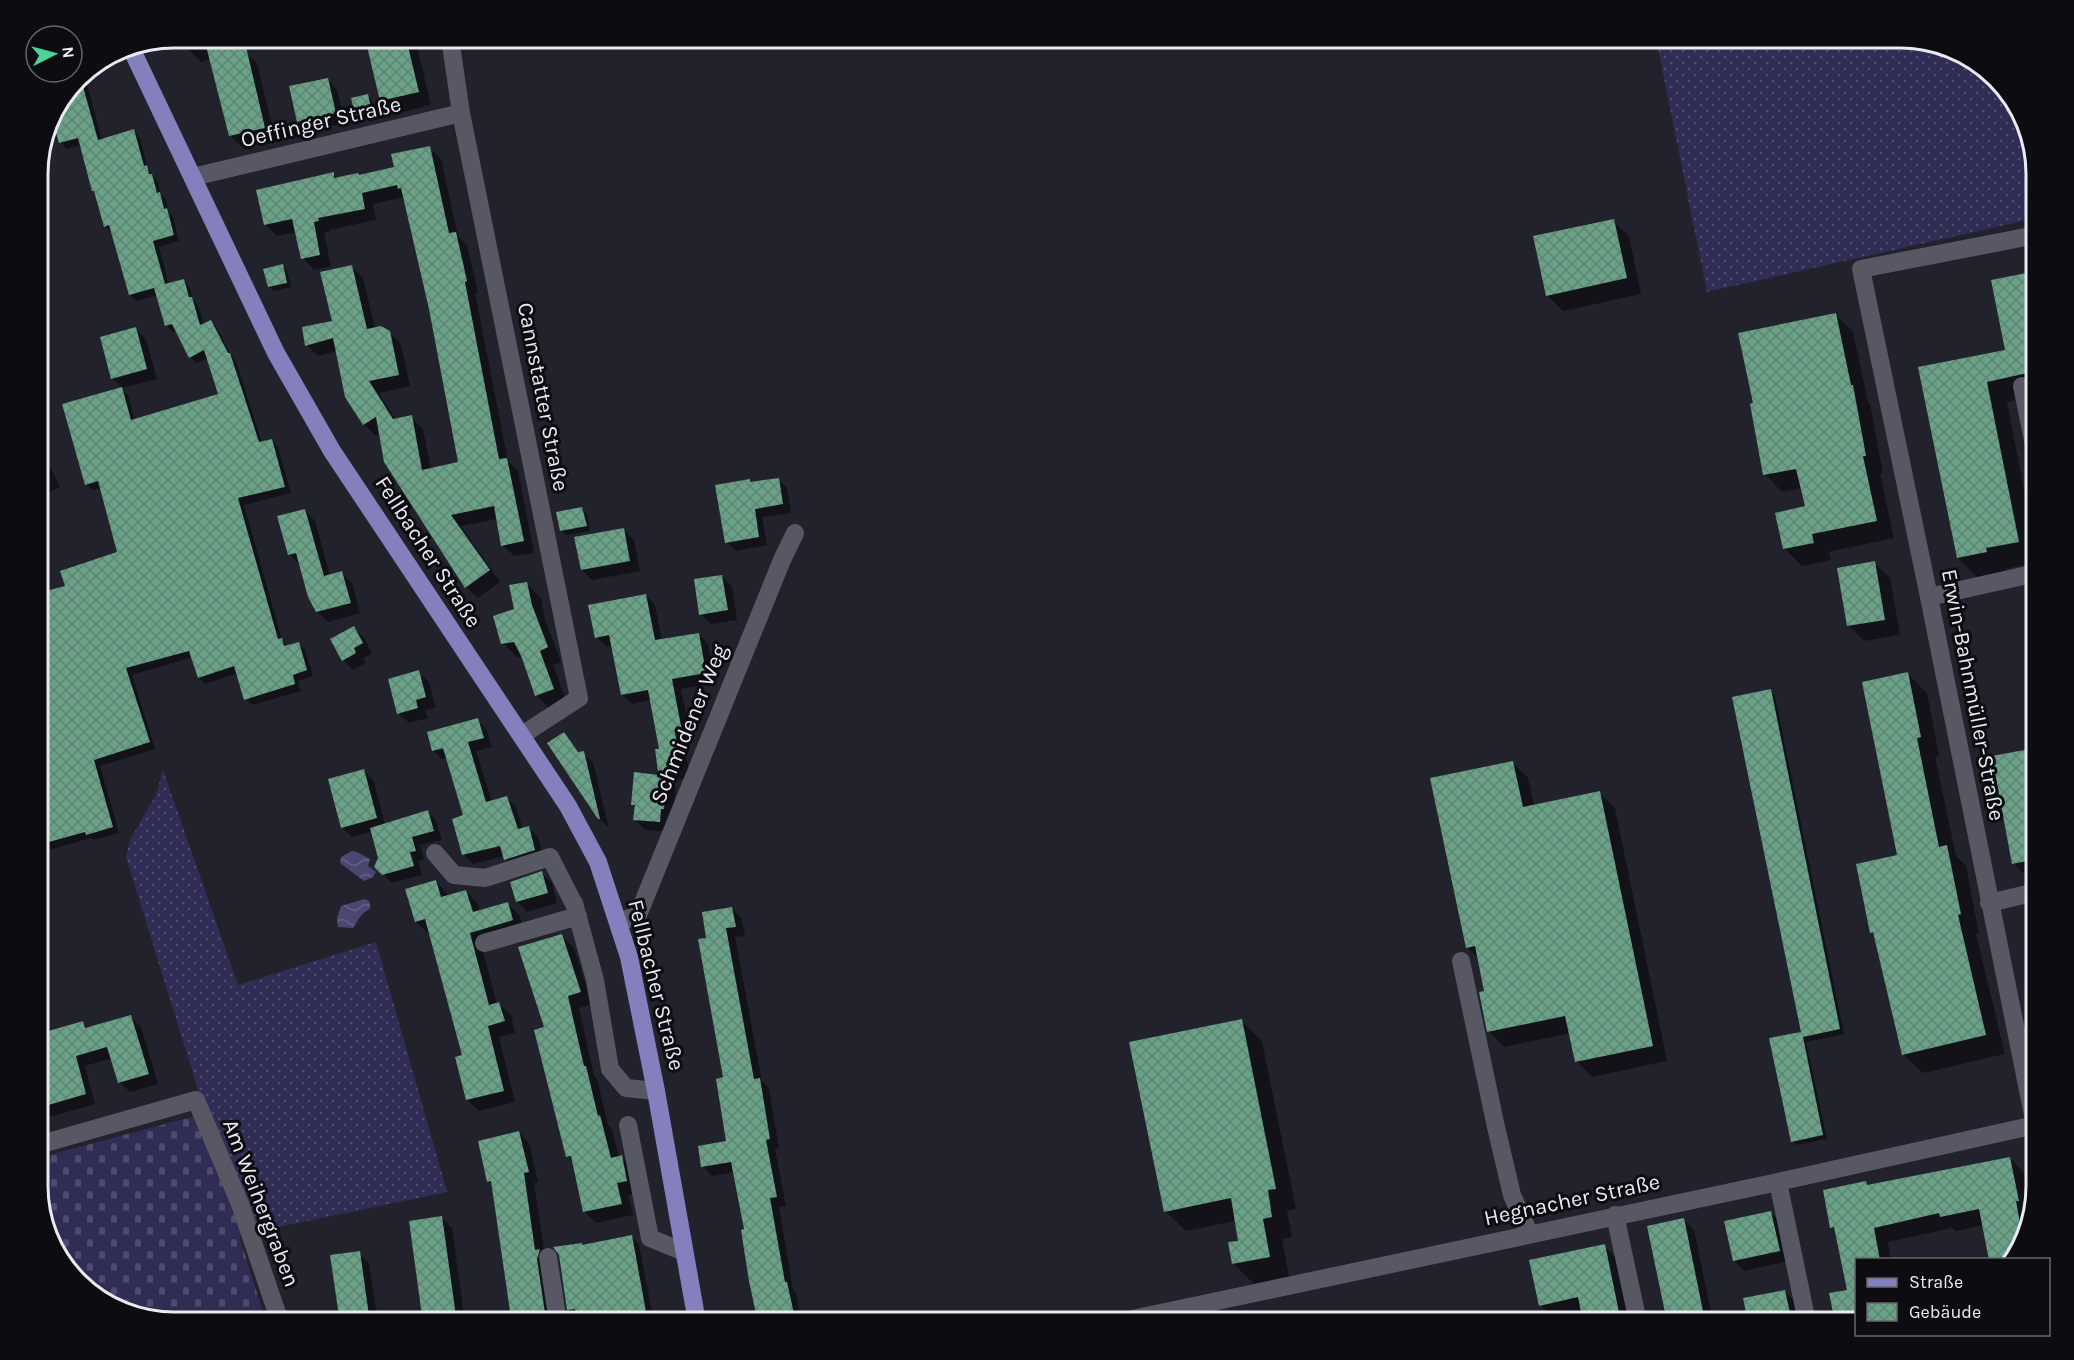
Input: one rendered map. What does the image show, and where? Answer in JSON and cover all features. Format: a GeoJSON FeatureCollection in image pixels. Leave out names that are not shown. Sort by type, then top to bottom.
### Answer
{"type":"FeatureCollection","features":[{"type":"Feature","properties":{"kind":"main road","name":"Fellbacher Straße"},"geometry":{"type":"LineString","coordinates":[[134,55],[276,353],[332,451],[568,806],[598,862],[629,957],[656,1091],[695,1312]]}},
{"type":"Feature","properties":{"kind":"street","name":"Cannstatter Straße"},"geometry":{"type":"LineString","coordinates":[[451,48],[461,113],[579,698],[522,735]]}},
{"type":"Feature","properties":{"kind":"street","name":"Oeffinger Straße"},"geometry":{"type":"LineString","coordinates":[[193,177],[461,113]]}},
{"type":"Feature","properties":{"kind":"street","name":"Erwin-Bahnmüller-Straße"},"geometry":{"type":"LineString","coordinates":[[2026,237],[1861,269],[2026,1079]]}},
{"type":"Feature","properties":{"kind":"street"},"geometry":{"type":"LineString","coordinates":[[2022,386],[2026,404]]}},
{"type":"Feature","properties":{"kind":"street","name":"Schmidener Weg"},"geometry":{"type":"LineString","coordinates":[[619,922],[638,915],[795,533]]}},
{"type":"Feature","properties":{"kind":"street"},"geometry":{"type":"LineString","coordinates":[[1929,597],[2026,575]]}},
{"type":"Feature","properties":{"kind":"street","name":"Fellbacher Straße"},"geometry":{"type":"LineString","coordinates":[[435,853],[454,875],[485,878],[550,857],[576,908],[595,980],[610,1069],[626,1088],[656,1091]]}},
{"type":"Feature","properties":{"kind":"street"},"geometry":{"type":"LineString","coordinates":[[1989,903],[2026,895]]}},
{"type":"Feature","properties":{"kind":"street"},"geometry":{"type":"LineString","coordinates":[[484,943],[576,908]]}},
{"type":"Feature","properties":{"kind":"street"},"geometry":{"type":"LineString","coordinates":[[1461,961],[1512,1195],[1529,1233]]}},
{"type":"Feature","properties":{"kind":"street","name":"Am Weihergraben"},"geometry":{"type":"LineString","coordinates":[[48,1142],[196,1100],[240,1204],[276,1312]]}},
{"type":"Feature","properties":{"kind":"street"},"geometry":{"type":"LineString","coordinates":[[628,1125],[650,1238],[684,1252]]}},
{"type":"Feature","properties":{"kind":"street","name":"Hegnacher Straße"},"geometry":{"type":"LineString","coordinates":[[1168,1312],[1529,1233],[2026,1129]]}},
{"type":"Feature","properties":{"kind":"street"},"geometry":{"type":"LineString","coordinates":[[1778,1182],[1805,1312]]}},
{"type":"Feature","properties":{"kind":"street"},"geometry":{"type":"LineString","coordinates":[[1615,1215],[1636,1312]]}},
{"type":"Feature","properties":{"kind":"street"},"geometry":{"type":"LineString","coordinates":[[548,1257],[556,1312]]}},
{"type":"Feature","properties":{"kind":"green space"},"geometry":{"type":"Polygon","coordinates":[[[1658,48],[1908,48],[1924,50],[1956,61],[1970,69],[1995,91],[2005,104],[2022,142],[2025,158],[2026,220],[1707,292],[1658,48]]]}},
{"type":"Feature","properties":{"kind":"green space"},"geometry":{"type":"Polygon","coordinates":[[[163,770],[238,985],[376,942],[447,1192],[254,1232],[201,1099],[126,857],[130,840],[156,795],[163,770]]]}},
{"type":"Feature","properties":{"kind":"green space"},"geometry":{"type":"Polygon","coordinates":[[[195,1116],[243,1233],[239,1235],[263,1312],[158,1311],[142,1308],[104,1291],[74,1263],[58,1234],[49,1202],[48,1155],[195,1116]]]}},
{"type":"Feature","properties":{"kind":"water"},"geometry":{"type":"Polygon","coordinates":[[[352,851],[370,859],[368,866],[376,872],[373,877],[364,881],[340,863],[341,857],[352,851]]]}},
{"type":"Feature","properties":{"kind":"water"},"geometry":{"type":"Polygon","coordinates":[[[365,899],[369,901],[370,909],[360,917],[353,928],[338,927],[337,918],[341,906],[365,899]]]}},
{"type":"Feature","properties":{"kind":"building"},"geometry":{"type":"Polygon","coordinates":[[[207,48],[246,48],[265,128],[229,136],[207,48]]]}},
{"type":"Feature","properties":{"kind":"building"},"geometry":{"type":"Polygon","coordinates":[[[367,48],[408,48],[419,92],[380,101],[367,48]]]}},
{"type":"Feature","properties":{"kind":"building"},"geometry":{"type":"Polygon","coordinates":[[[328,78],[336,113],[297,122],[289,86],[328,78]]]}},
{"type":"Feature","properties":{"kind":"building"},"geometry":{"type":"Polygon","coordinates":[[[83,87],[98,140],[134,129],[144,166],[147,165],[149,174],[152,174],[164,209],[167,208],[174,235],[153,241],[165,284],[184,279],[200,325],[211,320],[230,353],[259,442],[272,439],[285,487],[238,498],[278,639],[282,638],[284,646],[299,642],[307,670],[293,675],[295,684],[244,700],[234,666],[198,678],[189,651],[126,668],[150,742],[94,760],[113,827],[48,842],[48,590],[65,586],[60,571],[117,552],[98,481],[85,485],[62,404],[122,387],[131,420],[218,394],[204,350],[189,358],[172,324],[165,326],[154,288],[129,295],[109,225],[104,227],[94,191],[92,191],[78,138],[59,143],[56,132],[65,111],[83,87]]]}},
{"type":"Feature","properties":{"kind":"building"},"geometry":{"type":"Polygon","coordinates":[[[368,94],[372,113],[355,116],[351,98],[368,94]]]}},
{"type":"Feature","properties":{"kind":"building"},"geometry":{"type":"Polygon","coordinates":[[[430,146],[449,233],[456,232],[499,459],[507,458],[524,541],[501,546],[494,506],[451,515],[490,570],[465,588],[384,462],[376,417],[363,425],[345,397],[333,338],[305,346],[302,327],[332,321],[320,272],[352,265],[367,329],[381,326],[390,331],[399,375],[369,381],[393,419],[412,415],[422,470],[458,462],[429,309],[401,188],[398,189],[397,185],[362,193],[365,209],[318,218],[319,221],[314,222],[320,255],[301,259],[292,219],[264,225],[256,190],[334,172],[334,178],[394,167],[391,154],[430,146]]]}},
{"type":"Feature","properties":{"kind":"building"},"geometry":{"type":"Polygon","coordinates":[[[1614,219],[1627,278],[1546,296],[1533,236],[1614,219]]]}},
{"type":"Feature","properties":{"kind":"building"},"geometry":{"type":"Polygon","coordinates":[[[283,264],[287,283],[268,287],[263,269],[283,264]]]}},
{"type":"Feature","properties":{"kind":"building"},"geometry":{"type":"Polygon","coordinates":[[[2026,273],[2026,373],[1987,382],[2019,542],[1986,548],[1987,552],[1957,558],[1918,367],[2005,350],[1991,280],[2026,273]]]}},
{"type":"Feature","properties":{"kind":"building"},"geometry":{"type":"Polygon","coordinates":[[[1836,313],[1851,385],[1853,385],[1866,456],[1863,456],[1877,521],[1812,534],[1814,543],[1783,549],[1775,513],[1805,506],[1796,469],[1763,475],[1750,404],[1753,403],[1738,333],[1836,313]]]}},
{"type":"Feature","properties":{"kind":"building"},"geometry":{"type":"Polygon","coordinates":[[[136,327],[147,369],[111,379],[100,337],[136,327]]]}},
{"type":"Feature","properties":{"kind":"building"},"geometry":{"type":"Polygon","coordinates":[[[779,478],[783,504],[755,509],[759,537],[725,543],[715,485],[750,479],[750,482],[779,478]]]}},
{"type":"Feature","properties":{"kind":"building"},"geometry":{"type":"Polygon","coordinates":[[[582,507],[587,526],[560,531],[556,512],[582,507]]]}},
{"type":"Feature","properties":{"kind":"building"},"geometry":{"type":"Polygon","coordinates":[[[305,509],[324,576],[342,571],[351,603],[316,612],[308,597],[296,553],[288,555],[277,516],[305,509]]]}},
{"type":"Feature","properties":{"kind":"building"},"geometry":{"type":"Polygon","coordinates":[[[624,528],[630,561],[581,570],[574,537],[624,528]]]}},
{"type":"Feature","properties":{"kind":"building"},"geometry":{"type":"Polygon","coordinates":[[[1875,561],[1885,620],[1847,626],[1837,568],[1875,561]]]}},
{"type":"Feature","properties":{"kind":"building"},"geometry":{"type":"Polygon","coordinates":[[[722,575],[728,610],[699,615],[694,579],[722,575]]]}},
{"type":"Feature","properties":{"kind":"building"},"geometry":{"type":"Polygon","coordinates":[[[527,582],[532,605],[548,647],[540,651],[554,689],[535,696],[514,642],[501,644],[493,616],[514,609],[509,585],[527,582]]]}},
{"type":"Feature","properties":{"kind":"building"},"geometry":{"type":"Polygon","coordinates":[[[646,594],[655,640],[699,633],[706,673],[672,679],[682,731],[675,732],[681,769],[658,772],[655,749],[659,749],[648,690],[621,695],[609,635],[595,638],[588,605],[646,594]]]}},
{"type":"Feature","properties":{"kind":"building"},"geometry":{"type":"Polygon","coordinates":[[[354,626],[363,643],[354,648],[356,653],[342,661],[330,639],[354,626]]]}},
{"type":"Feature","properties":{"kind":"building"},"geometry":{"type":"Polygon","coordinates":[[[419,670],[426,697],[416,700],[418,708],[397,714],[388,679],[419,670]]]}},
{"type":"Feature","properties":{"kind":"building"},"geometry":{"type":"Polygon","coordinates":[[[1908,672],[1921,737],[1917,738],[1939,847],[1947,845],[1961,914],[1958,915],[1986,1035],[1902,1055],[1873,932],[1870,933],[1856,864],[1897,855],[1862,682],[1908,672]]]}},
{"type":"Feature","properties":{"kind":"building"},"geometry":{"type":"Polygon","coordinates":[[[1771,689],[1840,1029],[1803,1037],[1823,1135],[1791,1142],[1769,1038],[1801,1032],[1732,697],[1771,689]]]}},
{"type":"Feature","properties":{"kind":"building"},"geometry":{"type":"Polygon","coordinates":[[[478,718],[484,738],[468,742],[486,802],[507,796],[518,829],[529,826],[535,850],[504,860],[500,846],[462,855],[452,819],[463,815],[443,748],[432,751],[427,732],[478,718]]]}},
{"type":"Feature","properties":{"kind":"building"},"geometry":{"type":"Polygon","coordinates":[[[564,732],[578,752],[584,751],[600,819],[547,743],[564,732]]]}},
{"type":"Feature","properties":{"kind":"building"},"geometry":{"type":"Polygon","coordinates":[[[2026,750],[2026,861],[2012,864],[1992,756],[2026,750]]]}},
{"type":"Feature","properties":{"kind":"building"},"geometry":{"type":"Polygon","coordinates":[[[1513,761],[1523,807],[1600,791],[1653,1046],[1575,1062],[1565,1016],[1487,1032],[1479,992],[1484,991],[1475,946],[1466,948],[1430,778],[1513,761]]]}},
{"type":"Feature","properties":{"kind":"building"},"geometry":{"type":"Polygon","coordinates":[[[364,769],[377,818],[341,828],[328,779],[364,769]]]}},
{"type":"Feature","properties":{"kind":"building"},"geometry":{"type":"Polygon","coordinates":[[[634,772],[667,776],[664,809],[661,809],[660,822],[633,820],[635,805],[631,805],[634,772]]]}},
{"type":"Feature","properties":{"kind":"building"},"geometry":{"type":"Polygon","coordinates":[[[428,810],[434,831],[412,837],[416,851],[410,852],[414,866],[382,875],[374,867],[378,858],[370,828],[428,810]]]}},
{"type":"Feature","properties":{"kind":"building"},"geometry":{"type":"Polygon","coordinates":[[[542,871],[548,893],[516,902],[510,882],[542,871]]]}},
{"type":"Feature","properties":{"kind":"building"},"geometry":{"type":"Polygon","coordinates":[[[436,880],[441,897],[466,890],[473,912],[508,902],[513,920],[470,933],[489,1005],[499,1002],[505,1021],[488,1026],[504,1091],[466,1100],[455,1057],[462,1055],[425,919],[415,922],[405,889],[436,880]]]}},
{"type":"Feature","properties":{"kind":"building"},"geometry":{"type":"Polygon","coordinates":[[[732,907],[736,927],[726,928],[754,1079],[760,1078],[770,1139],[766,1140],[777,1197],[770,1198],[785,1282],[787,1282],[794,1312],[756,1312],[741,1230],[744,1229],[731,1162],[701,1167],[698,1146],[726,1141],[716,1079],[723,1077],[698,939],[706,938],[702,912],[732,907]]]}},
{"type":"Feature","properties":{"kind":"building"},"geometry":{"type":"Polygon","coordinates":[[[562,934],[581,992],[568,996],[584,1066],[586,1066],[611,1158],[622,1155],[627,1181],[617,1183],[622,1204],[583,1212],[571,1156],[566,1157],[534,1030],[544,1027],[518,947],[562,934]]]}},
{"type":"Feature","properties":{"kind":"building"},"geometry":{"type":"Polygon","coordinates":[[[131,1015],[149,1074],[118,1083],[107,1047],[76,1056],[86,1094],[48,1105],[48,1031],[83,1021],[85,1028],[131,1015]]]}},
{"type":"Feature","properties":{"kind":"building"},"geometry":{"type":"Polygon","coordinates":[[[1242,1019],[1276,1189],[1268,1190],[1272,1217],[1263,1219],[1270,1257],[1232,1264],[1228,1242],[1238,1241],[1231,1198],[1164,1212],[1129,1042],[1242,1019]]]}},
{"type":"Feature","properties":{"kind":"building"},"geometry":{"type":"Polygon","coordinates":[[[519,1131],[529,1172],[524,1173],[535,1250],[540,1249],[537,1259],[545,1312],[510,1312],[491,1181],[487,1182],[478,1141],[519,1131]]]}},
{"type":"Feature","properties":{"kind":"building"},"geometry":{"type":"Polygon","coordinates":[[[2010,1157],[2019,1201],[2016,1201],[2020,1223],[2003,1258],[1989,1258],[1979,1209],[1940,1217],[1939,1213],[1874,1228],[1880,1258],[1855,1258],[1855,1312],[1833,1312],[1829,1293],[1847,1290],[1834,1227],[1830,1228],[1823,1190],[1866,1181],[1867,1185],[2010,1157]]]}},
{"type":"Feature","properties":{"kind":"building"},"geometry":{"type":"Polygon","coordinates":[[[1771,1211],[1780,1251],[1733,1261],[1724,1221],[1771,1211]]]}},
{"type":"Feature","properties":{"kind":"building"},"geometry":{"type":"Polygon","coordinates":[[[442,1216],[455,1312],[421,1312],[409,1221],[442,1216]]]}},
{"type":"Feature","properties":{"kind":"building"},"geometry":{"type":"Polygon","coordinates":[[[1684,1218],[1703,1312],[1665,1312],[1647,1226],[1684,1218]]]}},
{"type":"Feature","properties":{"kind":"building"},"geometry":{"type":"Polygon","coordinates":[[[632,1235],[646,1312],[567,1310],[559,1255],[553,1247],[582,1243],[582,1245],[632,1235]]]}},
{"type":"Feature","properties":{"kind":"building"},"geometry":{"type":"Polygon","coordinates":[[[1605,1244],[1619,1312],[1581,1312],[1578,1297],[1539,1306],[1529,1260],[1605,1244]]]}},
{"type":"Feature","properties":{"kind":"building"},"geometry":{"type":"Polygon","coordinates":[[[360,1251],[368,1312],[338,1312],[330,1255],[360,1251]]]}},
{"type":"Feature","properties":{"kind":"building"},"geometry":{"type":"Polygon","coordinates":[[[1785,1290],[1790,1312],[1746,1312],[1743,1298],[1785,1290]]]}}]}
